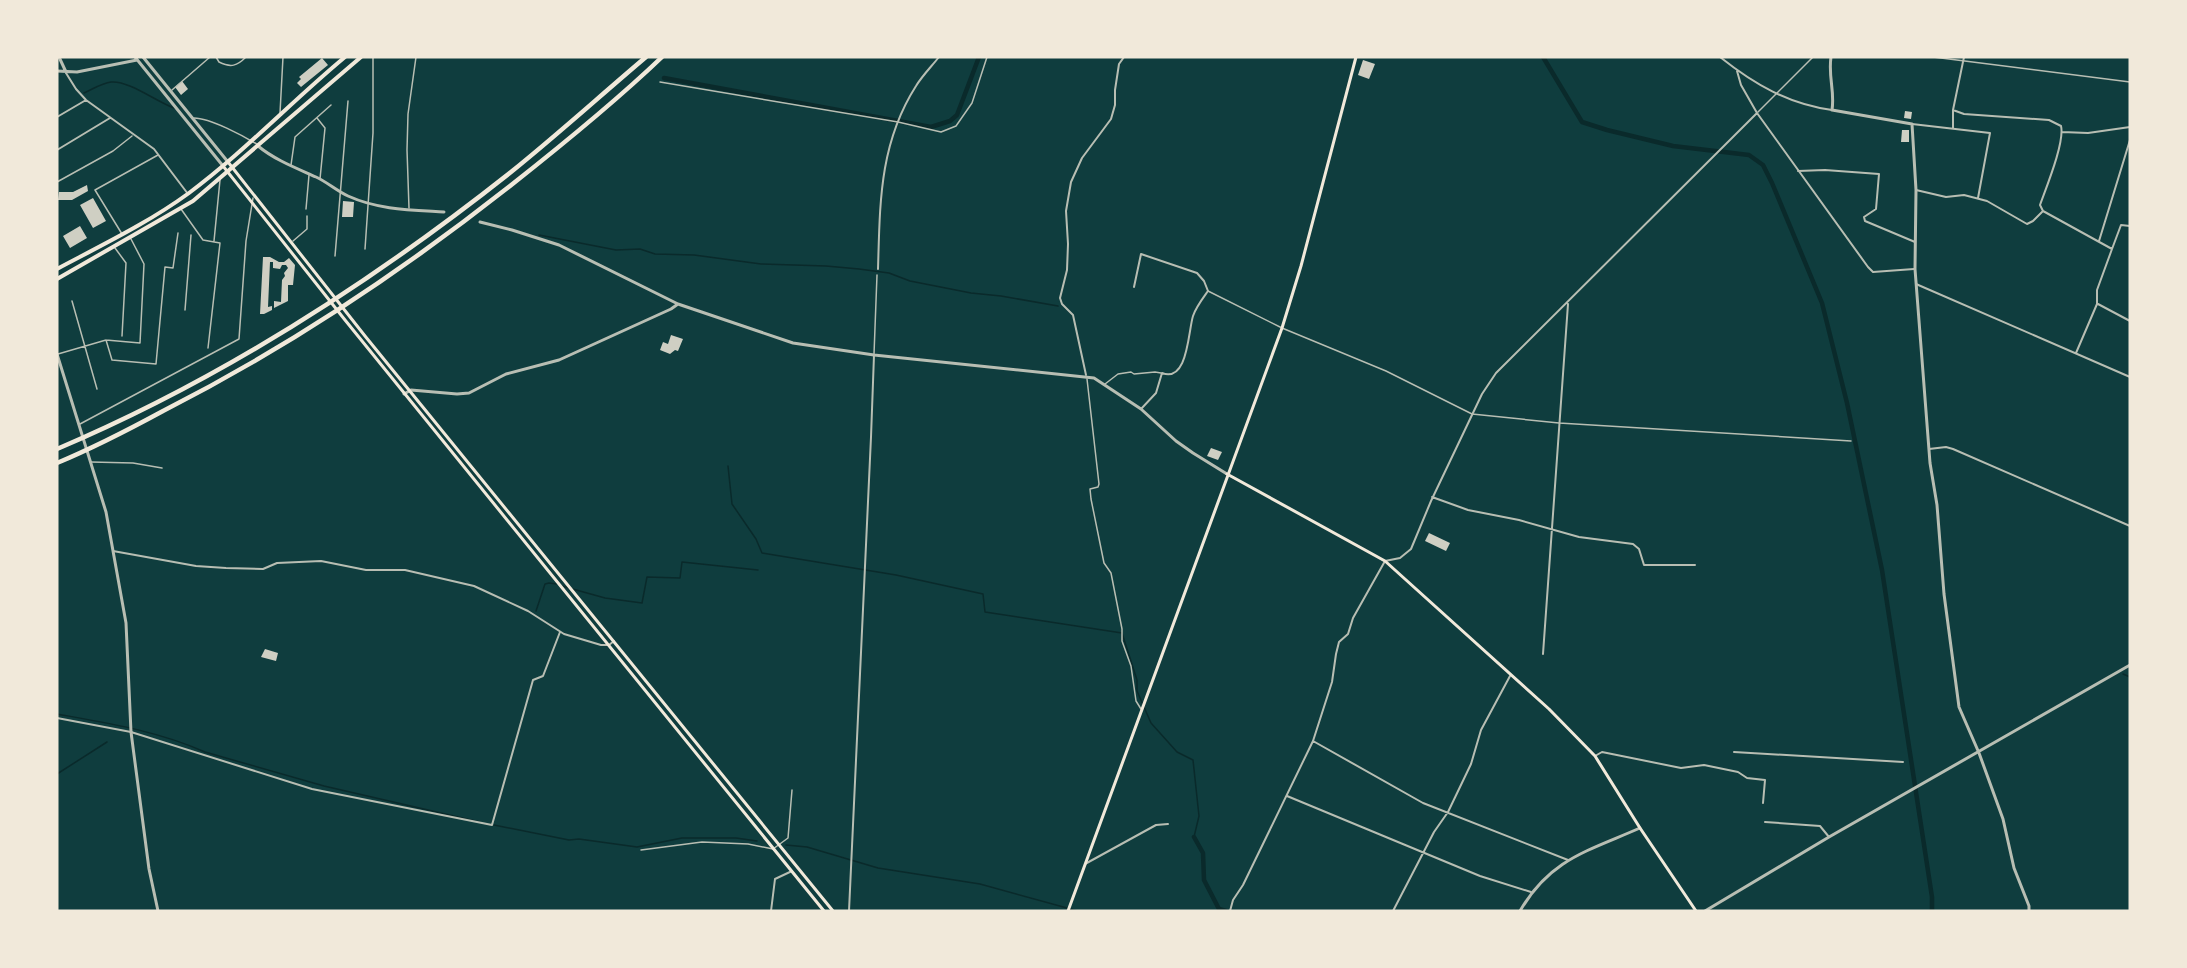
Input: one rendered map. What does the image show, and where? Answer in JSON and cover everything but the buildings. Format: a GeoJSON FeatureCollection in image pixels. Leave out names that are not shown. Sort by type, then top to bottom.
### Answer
{"type":"FeatureCollection","features":[{"type":"Feature","properties":{"kind":"highway"},"geometry":{"type":"LineString","coordinates":[[57,449],[179,392],[349,290],[463,209],[513,170],[646,57]]}},
{"type":"Feature","properties":{"kind":"highway"},"geometry":{"type":"LineString","coordinates":[[57,463],[102,443],[207,389],[357,299],[443,238],[579,131],[662,57]]}},
{"type":"Feature","properties":{"kind":"main road"},"geometry":{"type":"LineString","coordinates":[[57,269],[157,215],[188,194],[228,162],[345,57]]}},
{"type":"Feature","properties":{"kind":"main road"},"geometry":{"type":"LineString","coordinates":[[57,279],[181,208],[228,173],[361,57]]}},
{"type":"Feature","properties":{"kind":"main road"},"geometry":{"type":"LineString","coordinates":[[1068,911],[1282,328],[1307,244],[1356,57]]}},
{"type":"Feature","properties":{"kind":"main road"},"geometry":{"type":"LineString","coordinates":[[228,162],[365,336],[833,911]]}},
{"type":"Feature","properties":{"kind":"main road"},"geometry":{"type":"LineString","coordinates":[[223,166],[824,911]]}},
{"type":"Feature","properties":{"kind":"main road"},"geometry":{"type":"LineString","coordinates":[[319,287],[324,283]]}},
{"type":"Feature","properties":{"kind":"main road"},"geometry":{"type":"LineString","coordinates":[[1227,474],[1385,561],[1580,738],[1595,756],[1696,911]]}},
{"type":"Feature","properties":{"kind":"main road"},"geometry":{"type":"LineString","coordinates":[[690,745],[695,742]]}},
{"type":"Feature","properties":{"kind":"street"},"geometry":{"type":"LineString","coordinates":[[59,57],[76,89],[86,100],[154,149],[188,194]]}},
{"type":"Feature","properties":{"kind":"street"},"geometry":{"type":"LineString","coordinates":[[57,71],[66,72],[144,57],[228,162]]}},
{"type":"Feature","properties":{"kind":"street"},"geometry":{"type":"LineString","coordinates":[[878,269],[881,185],[890,144],[916,85],[939,57]]}},
{"type":"Feature","properties":{"kind":"street"},"geometry":{"type":"LineString","coordinates":[[1086,375],[1073,315],[1062,304],[1060,298],[1067,270],[1066,211],[1071,182],[1082,158],[1111,119],[1115,105],[1119,64],[1124,57]]}},
{"type":"Feature","properties":{"kind":"street"},"geometry":{"type":"LineString","coordinates":[[1719,57],[1776,95],[1812,108],[1912,124],[1990,133],[1978,199]]}},
{"type":"Feature","properties":{"kind":"street"},"geometry":{"type":"LineString","coordinates":[[1831,57],[1829,73],[1834,98],[1832,110]]}},
{"type":"Feature","properties":{"kind":"street"},"geometry":{"type":"LineString","coordinates":[[136,59],[223,166]]}},
{"type":"Feature","properties":{"kind":"street"},"geometry":{"type":"LineString","coordinates":[[1953,128],[1953,110],[1964,59]]}},
{"type":"Feature","properties":{"kind":"street"},"geometry":{"type":"LineString","coordinates":[[1737,71],[1741,85],[1757,113],[1873,272],[1915,269]]}},
{"type":"Feature","properties":{"kind":"street"},"geometry":{"type":"LineString","coordinates":[[57,117],[86,100]]}},
{"type":"Feature","properties":{"kind":"street"},"geometry":{"type":"LineString","coordinates":[[1953,110],[1964,114],[2049,120],[2061,126],[2062,132],[2055,162],[2040,205],[2043,211],[2112,249]]}},
{"type":"Feature","properties":{"kind":"street"},"geometry":{"type":"LineString","coordinates":[[1230,909],[1313,741],[1332,682],[1339,642],[1348,634],[1357,610],[1385,561],[1400,558],[1411,549],[1432,497],[1482,394],[1496,373],[1757,113]]}},
{"type":"Feature","properties":{"kind":"street"},"geometry":{"type":"LineString","coordinates":[[57,150],[110,118]]}},
{"type":"Feature","properties":{"kind":"street"},"geometry":{"type":"LineString","coordinates":[[1912,124],[1916,190],[1915,269],[1929,449],[1959,708],[2003,819],[2014,868],[2029,911]]}},
{"type":"Feature","properties":{"kind":"street"},"geometry":{"type":"LineString","coordinates":[[2062,132],[2088,133],[2130,127]]}},
{"type":"Feature","properties":{"kind":"street"},"geometry":{"type":"LineString","coordinates":[[2099,241],[2130,140]]}},
{"type":"Feature","properties":{"kind":"street"},"geometry":{"type":"LineString","coordinates":[[258,146],[266,153],[291,166],[369,203],[395,209],[444,212]]}},
{"type":"Feature","properties":{"kind":"street"},"geometry":{"type":"LineString","coordinates":[[1798,171],[1825,170],[1879,174],[1876,209],[1864,218],[1865,221],[1915,242]]}},
{"type":"Feature","properties":{"kind":"street"},"geometry":{"type":"LineString","coordinates":[[1916,190],[1946,197],[1964,195],[1987,201],[2027,224],[2043,211]]}},
{"type":"Feature","properties":{"kind":"street"},"geometry":{"type":"LineString","coordinates":[[480,222],[559,245],[678,304],[793,343],[873,355],[1086,375],[1105,384],[1141,409],[1176,441],[1227,474]]}},
{"type":"Feature","properties":{"kind":"street"},"geometry":{"type":"LineString","coordinates":[[2076,353],[2097,304],[2097,290],[2121,225],[2130,226]]}},
{"type":"Feature","properties":{"kind":"street"},"geometry":{"type":"LineString","coordinates":[[1134,286],[1141,254],[1197,273],[1204,281],[1208,291],[1193,315],[1191,332],[1181,367],[1174,375],[1162,373],[1156,393],[1141,409]]}},
{"type":"Feature","properties":{"kind":"street"},"geometry":{"type":"LineString","coordinates":[[1916,284],[2130,377]]}},
{"type":"Feature","properties":{"kind":"street"},"geometry":{"type":"LineString","coordinates":[[1543,654],[1568,302]]}},
{"type":"Feature","properties":{"kind":"street"},"geometry":{"type":"LineString","coordinates":[[405,394],[411,390],[469,393],[506,374],[559,360],[678,304]]}},
{"type":"Feature","properties":{"kind":"street"},"geometry":{"type":"LineString","coordinates":[[2097,304],[2130,321]]}},
{"type":"Feature","properties":{"kind":"street"},"geometry":{"type":"LineString","coordinates":[[57,354],[106,512],[126,623],[130,732],[149,869],[158,911]]}},
{"type":"Feature","properties":{"kind":"street"},"geometry":{"type":"LineString","coordinates":[[849,911],[872,437],[873,355]]}},
{"type":"Feature","properties":{"kind":"street"},"geometry":{"type":"LineString","coordinates":[[429,424],[434,420]]}},
{"type":"Feature","properties":{"kind":"street"},"geometry":{"type":"LineString","coordinates":[[1929,449],[1946,447],[1953,449],[2130,526]]}},
{"type":"Feature","properties":{"kind":"street"},"geometry":{"type":"LineString","coordinates":[[1432,497],[1468,510],[1520,520],[1580,537],[1633,544],[1638,549],[1644,565],[1695,565]]}},
{"type":"Feature","properties":{"kind":"street"},"geometry":{"type":"LineString","coordinates":[[113,551],[196,566],[226,568],[264,569],[277,563],[321,561],[366,570],[405,570],[474,586],[528,611],[560,633],[601,645],[609,645],[614,640]]}},
{"type":"Feature","properties":{"kind":"street"},"geometry":{"type":"LineString","coordinates":[[57,718],[130,732],[312,789],[492,825],[533,680],[543,676],[560,633]]}},
{"type":"Feature","properties":{"kind":"street"},"geometry":{"type":"LineString","coordinates":[[1705,911],[1829,837],[2130,665]]}},
{"type":"Feature","properties":{"kind":"street"},"geometry":{"type":"LineString","coordinates":[[1393,911],[1448,812],[1471,765],[1481,730],[1510,675]]}},
{"type":"Feature","properties":{"kind":"street"},"geometry":{"type":"LineString","coordinates":[[1313,741],[1423,802],[1568,860]]}},
{"type":"Feature","properties":{"kind":"street"},"geometry":{"type":"LineString","coordinates":[[1595,756],[1602,752],[1681,768],[1704,765],[1738,772],[1747,778],[1765,780],[1763,803]]}},
{"type":"Feature","properties":{"kind":"street"},"geometry":{"type":"LineString","coordinates":[[1734,752],[1903,762]]}},
{"type":"Feature","properties":{"kind":"street"},"geometry":{"type":"LineString","coordinates":[[1287,796],[1423,854],[1480,876],[1532,892]]}},
{"type":"Feature","properties":{"kind":"street"},"geometry":{"type":"LineString","coordinates":[[1765,822],[1820,826],[1829,837]]}},
{"type":"Feature","properties":{"kind":"street"},"geometry":{"type":"LineString","coordinates":[[1085,864],[1156,825],[1168,824]]}},
{"type":"Feature","properties":{"kind":"street"},"geometry":{"type":"LineString","coordinates":[[1520,911],[1532,892],[1556,867],[1640,828]]}},
{"type":"Feature","properties":{"kind":"street"},"geometry":{"type":"LineString","coordinates":[[771,911],[775,879],[792,871]]}},
{"type":"Feature","properties":{"kind":"lane"},"geometry":{"type":"LineString","coordinates":[[170,91],[210,57]]}},
{"type":"Feature","properties":{"kind":"lane"},"geometry":{"type":"LineString","coordinates":[[216,57],[225,65],[238,65],[246,57]]}},
{"type":"Feature","properties":{"kind":"lane"},"geometry":{"type":"LineString","coordinates":[[280,114],[283,57]]}},
{"type":"Feature","properties":{"kind":"lane"},"geometry":{"type":"LineString","coordinates":[[335,57],[340,62]]}},
{"type":"Feature","properties":{"kind":"lane"},"geometry":{"type":"LineString","coordinates":[[365,249],[373,133],[373,57]]}},
{"type":"Feature","properties":{"kind":"lane"},"geometry":{"type":"LineString","coordinates":[[409,210],[407,150],[416,57]]}},
{"type":"Feature","properties":{"kind":"lane"},"geometry":{"type":"LineString","coordinates":[[660,82],[898,122],[941,132],[956,126],[972,103],[987,57]]}},
{"type":"Feature","properties":{"kind":"lane"},"geometry":{"type":"LineString","coordinates":[[1757,113],[1813,57]]}},
{"type":"Feature","properties":{"kind":"lane"},"geometry":{"type":"LineString","coordinates":[[1933,57],[1964,59],[2130,82]]}},
{"type":"Feature","properties":{"kind":"lane"},"geometry":{"type":"LineString","coordinates":[[335,256],[348,101]]}},
{"type":"Feature","properties":{"kind":"lane"},"geometry":{"type":"LineString","coordinates":[[291,166],[295,136],[331,105]]}},
{"type":"Feature","properties":{"kind":"lane"},"geometry":{"type":"LineString","coordinates":[[192,118],[205,120],[251,140],[258,146]]}},
{"type":"Feature","properties":{"kind":"lane"},"geometry":{"type":"LineString","coordinates":[[316,118],[325,128],[320,179]]}},
{"type":"Feature","properties":{"kind":"lane"},"geometry":{"type":"LineString","coordinates":[[57,182],[113,151],[133,135]]}},
{"type":"Feature","properties":{"kind":"lane"},"geometry":{"type":"LineString","coordinates":[[122,235],[95,190],[159,154]]}},
{"type":"Feature","properties":{"kind":"lane"},"geometry":{"type":"LineString","coordinates":[[306,209],[309,174]]}},
{"type":"Feature","properties":{"kind":"lane"},"geometry":{"type":"LineString","coordinates":[[214,242],[220,179]]}},
{"type":"Feature","properties":{"kind":"lane"},"geometry":{"type":"LineString","coordinates":[[78,424],[239,339],[246,241],[251,202],[255,194]]}},
{"type":"Feature","properties":{"kind":"lane"},"geometry":{"type":"LineString","coordinates":[[181,208],[202,240],[220,243],[208,348]]}},
{"type":"Feature","properties":{"kind":"lane"},"geometry":{"type":"LineString","coordinates":[[292,242],[307,229],[307,216]]}},
{"type":"Feature","properties":{"kind":"lane"},"geometry":{"type":"LineString","coordinates":[[106,340],[112,360],[156,364],[165,267],[173,268],[178,233]]}},
{"type":"Feature","properties":{"kind":"lane"},"geometry":{"type":"LineString","coordinates":[[185,310],[191,235]]}},
{"type":"Feature","properties":{"kind":"lane"},"geometry":{"type":"LineString","coordinates":[[57,354],[106,340],[140,344],[144,264],[130,238]]}},
{"type":"Feature","properties":{"kind":"lane"},"geometry":{"type":"LineString","coordinates":[[115,247],[126,263],[122,336]]}},
{"type":"Feature","properties":{"kind":"lane"},"geometry":{"type":"LineString","coordinates":[[873,355],[877,275]]}},
{"type":"Feature","properties":{"kind":"lane"},"geometry":{"type":"LineString","coordinates":[[1208,291],[1282,328],[1386,371],[1472,414],[1559,423],[1851,441]]}},
{"type":"Feature","properties":{"kind":"lane"},"geometry":{"type":"LineString","coordinates":[[72,301],[97,389]]}},
{"type":"Feature","properties":{"kind":"lane"},"geometry":{"type":"LineString","coordinates":[[1105,384],[1118,374],[1162,373]]}},
{"type":"Feature","properties":{"kind":"lane"},"geometry":{"type":"LineString","coordinates":[[1086,375],[1099,484],[1098,487],[1090,489],[1091,499],[1104,563],[1111,573],[1122,640],[1131,666],[1136,701],[1141,709]]}},
{"type":"Feature","properties":{"kind":"lane"},"geometry":{"type":"LineString","coordinates":[[90,462],[133,463],[162,468]]}},
{"type":"Feature","properties":{"kind":"lane"},"geometry":{"type":"LineString","coordinates":[[641,850],[702,843],[748,844],[773,849],[788,838],[792,790]]}},
{"type":"Feature","properties":{"kind":"waterway"},"geometry":{"type":"LineString","coordinates":[[664,78],[931,127],[950,121],[957,115],[979,57]]}},
{"type":"Feature","properties":{"kind":"waterway"},"geometry":{"type":"LineString","coordinates":[[1543,57],[1582,122],[1673,146],[1749,155],[1763,165],[1772,183],[1822,303],[1847,403],[1882,570],[1932,897],[1932,911]]}},
{"type":"Feature","properties":{"kind":"waterway"},"geometry":{"type":"LineString","coordinates":[[84,93],[104,84],[118,82],[174,108]]}},
{"type":"Feature","properties":{"kind":"waterway"},"geometry":{"type":"LineString","coordinates":[[539,235],[616,250],[640,249],[655,254],[694,255],[761,264],[826,266],[889,273],[910,281],[971,293],[1058,306]]}},
{"type":"Feature","properties":{"kind":"waterway"},"geometry":{"type":"LineString","coordinates":[[728,466],[732,504],[756,539],[762,553],[896,575],[983,594],[985,612],[1122,633],[1137,680],[1137,691],[1151,723],[1177,752],[1193,760],[1199,816],[1194,837]]}},
{"type":"Feature","properties":{"kind":"waterway"},"geometry":{"type":"LineString","coordinates":[[562,586],[605,598],[642,603],[647,577],[680,578],[682,562],[758,570]]}},
{"type":"Feature","properties":{"kind":"waterway"},"geometry":{"type":"LineString","coordinates":[[536,611],[545,584],[557,584]]}},
{"type":"Feature","properties":{"kind":"waterway"},"geometry":{"type":"LineString","coordinates":[[2123,674],[2130,677]]}},
{"type":"Feature","properties":{"kind":"waterway"},"geometry":{"type":"LineString","coordinates":[[57,714],[151,733],[205,752],[324,786],[480,822]]}},
{"type":"Feature","properties":{"kind":"waterway"},"geometry":{"type":"LineString","coordinates":[[57,774],[107,742]]}},
{"type":"Feature","properties":{"kind":"waterway"},"geometry":{"type":"LineString","coordinates":[[494,825],[569,840],[579,839],[637,847],[682,838],[736,838],[757,841]]}},
{"type":"Feature","properties":{"kind":"waterway"},"geometry":{"type":"LineString","coordinates":[[1194,837],[1203,853],[1204,880],[1219,909],[1226,911]]}},
{"type":"Feature","properties":{"kind":"waterway"},"geometry":{"type":"LineString","coordinates":[[786,845],[807,847],[878,868],[980,884],[1078,911]]}}]}
